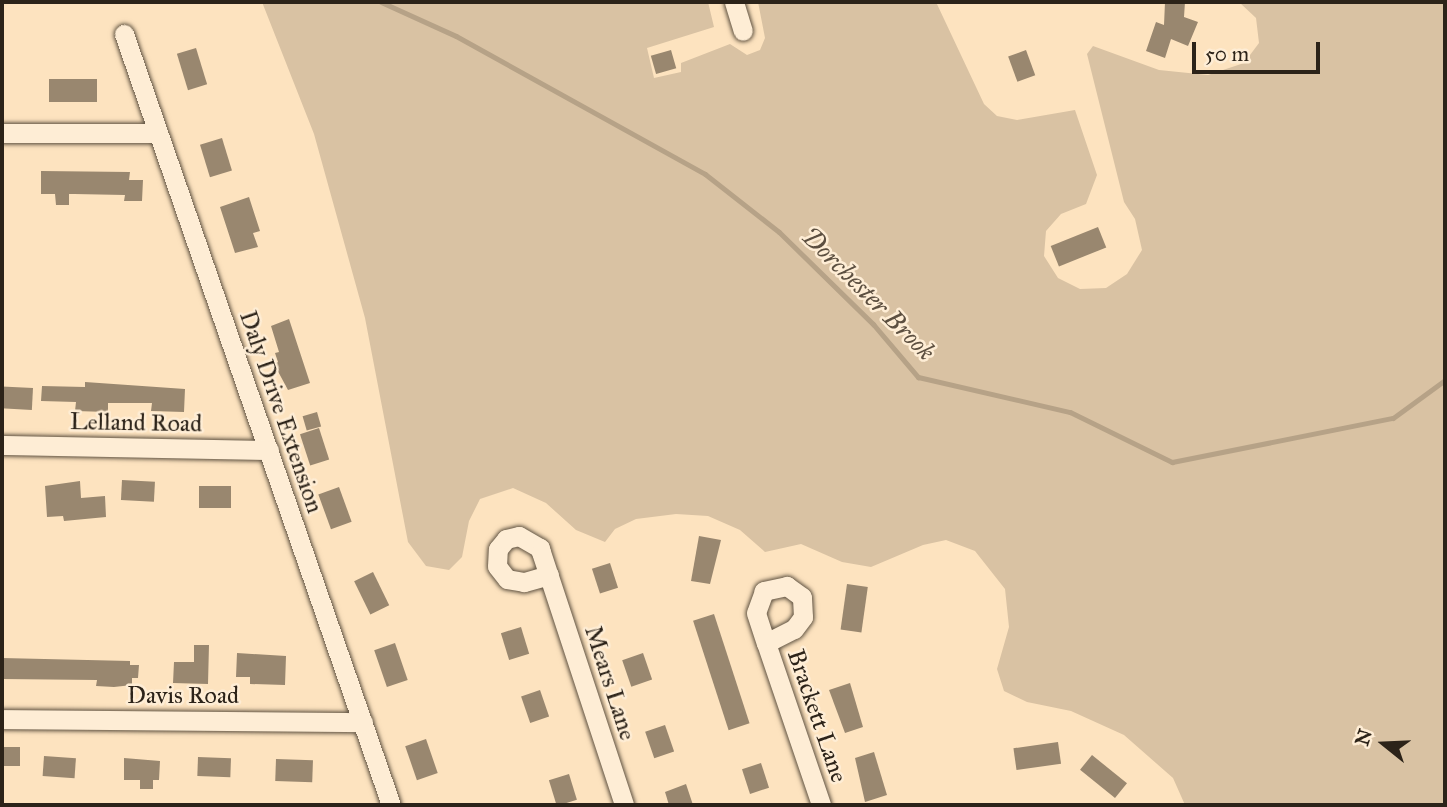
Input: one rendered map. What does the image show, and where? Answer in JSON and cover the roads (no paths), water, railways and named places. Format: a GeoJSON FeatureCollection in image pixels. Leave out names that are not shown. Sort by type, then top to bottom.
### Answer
{"type":"FeatureCollection","features":[{"type":"Feature","properties":{"kind":"street"},"geometry":{"type":"LineString","coordinates":[[734,2],[743,31]]}},
{"type":"Feature","properties":{"kind":"street","name":"Daly Drive Extension"},"geometry":{"type":"LineString","coordinates":[[124,34],[391,805]]}},
{"type":"Feature","properties":{"kind":"street"},"geometry":{"type":"LineString","coordinates":[[2,133],[158,133]]}},
{"type":"Feature","properties":{"kind":"street","name":"Lelland Road"},"geometry":{"type":"LineString","coordinates":[[2,445],[269,450]]}},
{"type":"Feature","properties":{"kind":"street","name":"Mears Lane"},"geometry":{"type":"LineString","coordinates":[[549,575],[624,805]]}},
{"type":"Feature","properties":{"kind":"street","name":"Brackett Lane"},"geometry":{"type":"LineString","coordinates":[[766,643],[821,805]]}},
{"type":"Feature","properties":{"kind":"street","name":"Davis Road"},"geometry":{"type":"LineString","coordinates":[[2,719],[363,722]]}},
{"type":"Feature","properties":{"kind":"waterway","name":"Dorchester Brook"},"geometry":{"type":"LineString","coordinates":[[381,2],[456,36],[705,174],[779,232],[873,324],[918,377],[1070,412],[1172,462],[1393,418],[1445,380]]}}]}
